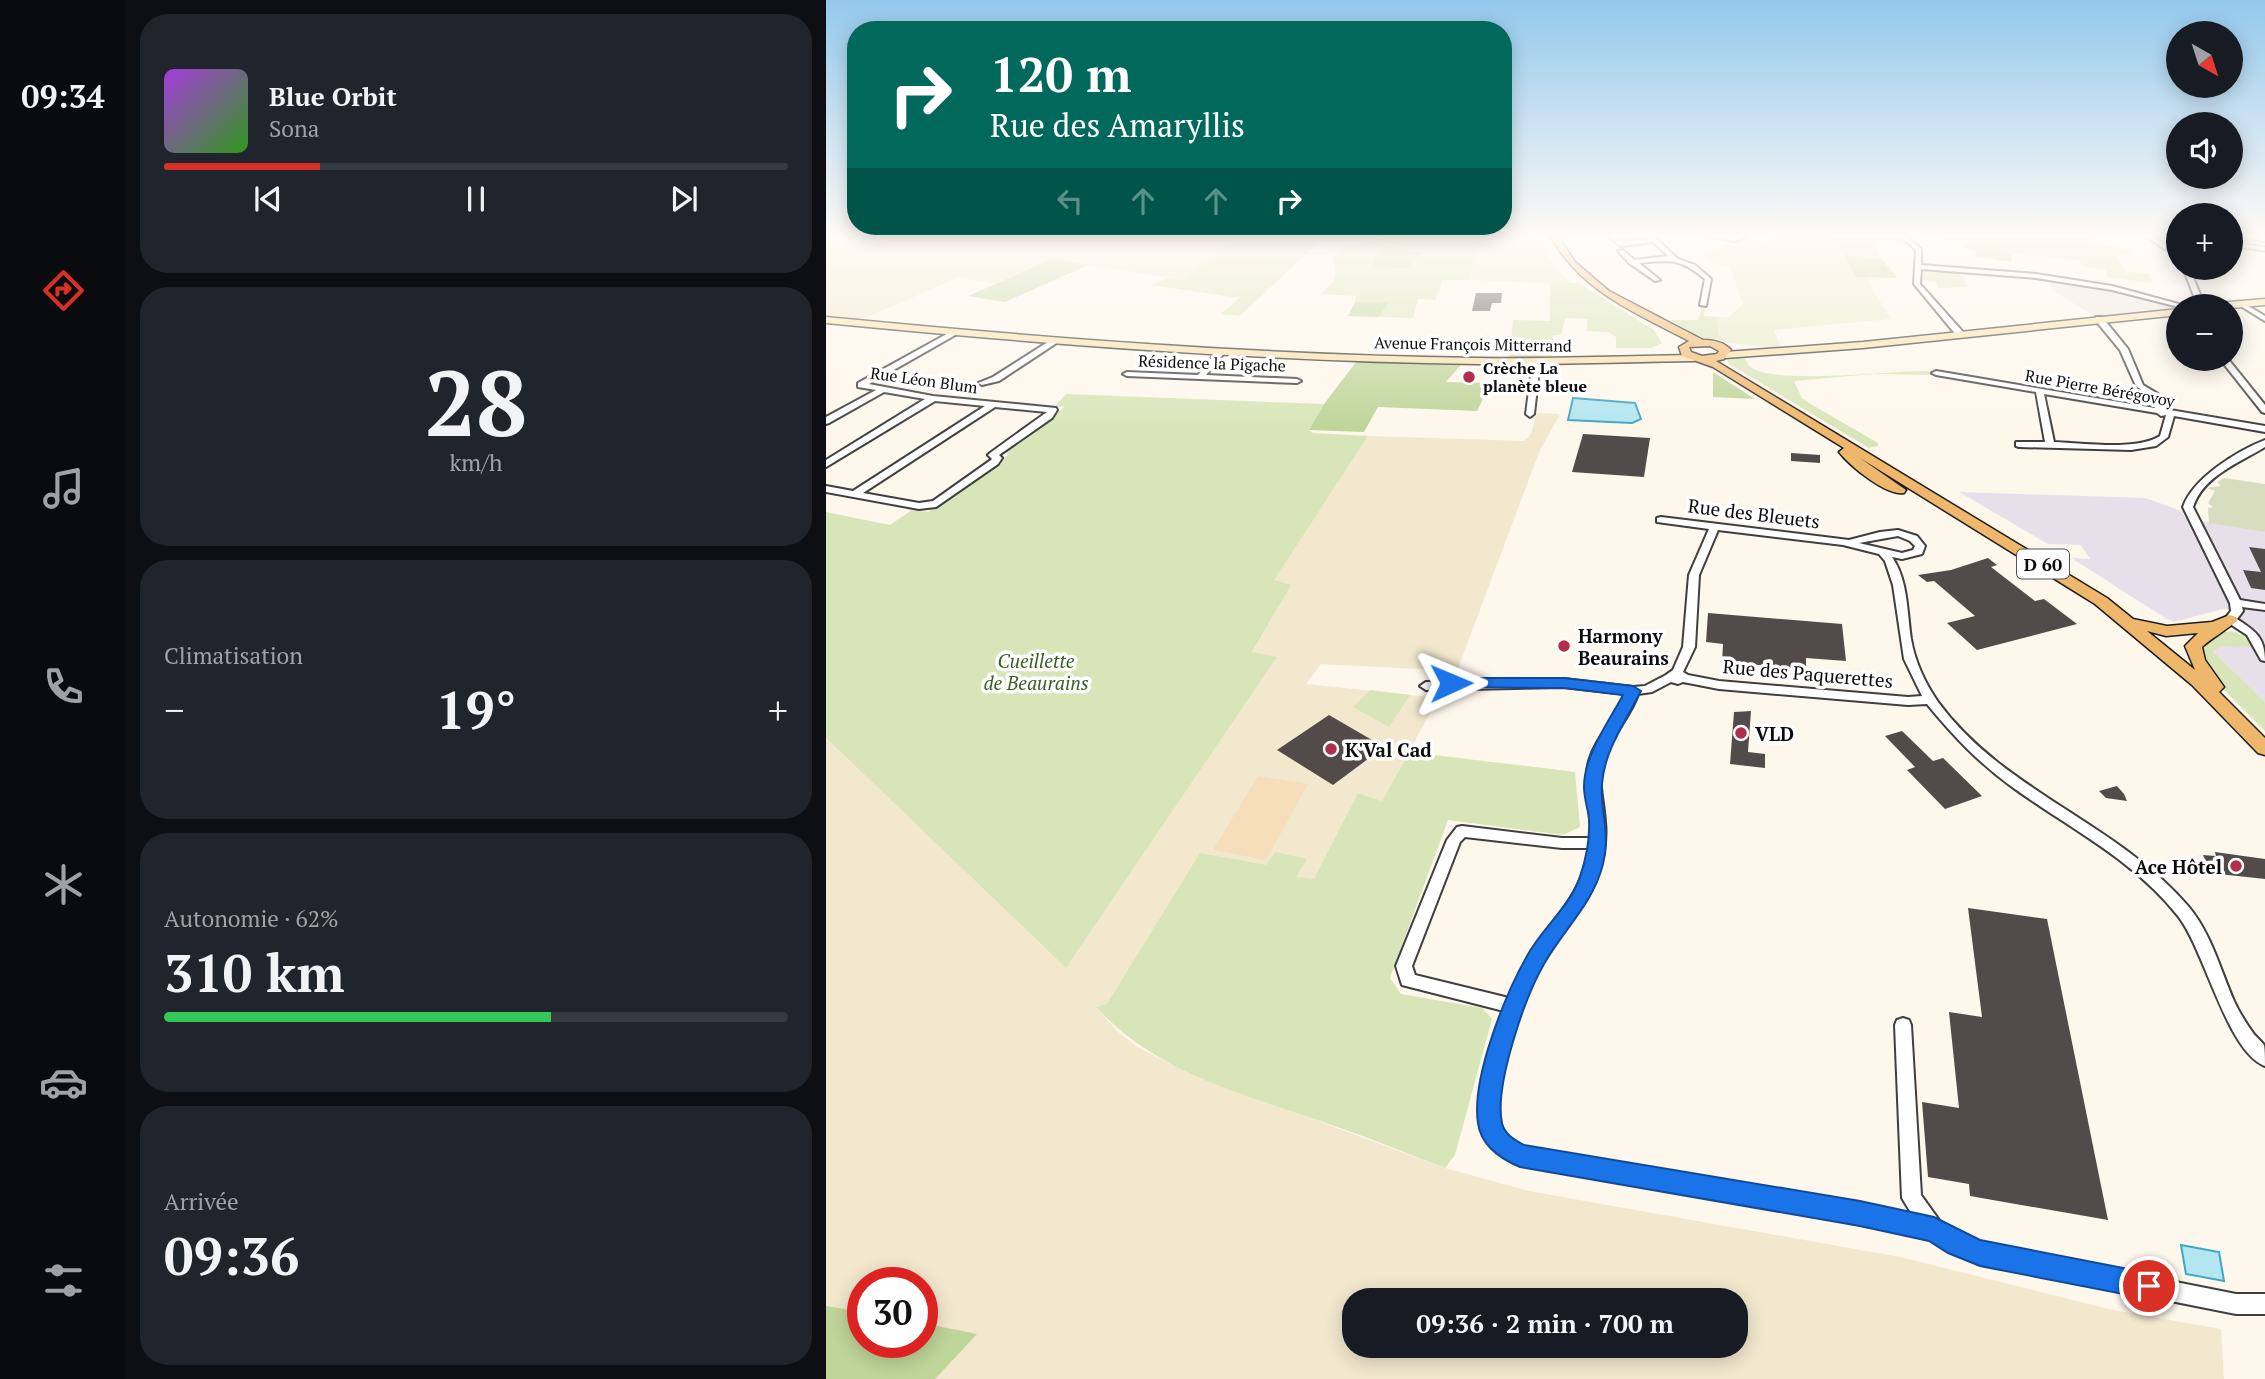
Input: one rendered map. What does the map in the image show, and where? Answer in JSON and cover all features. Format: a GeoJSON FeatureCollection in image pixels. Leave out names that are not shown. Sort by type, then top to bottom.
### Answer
{"type":"FeatureCollection","features":[{"type":"Feature","properties":{"kind":"main road","name":"D 60"},"geometry":{"type":"LineString","coordinates":[[1620,302],[1699,342]]}},
{"type":"Feature","properties":{"kind":"main road","name":"D 60"},"geometry":{"type":"LineString","coordinates":[[1620,302],[1691,354],[1796,414],[2101,601],[2198,681],[2265,749]]}},
{"type":"Feature","properties":{"kind":"main road"},"geometry":{"type":"LineString","coordinates":[[2243,304],[2265,302]]}},
{"type":"Feature","properties":{"kind":"main road"},"geometry":{"type":"LineString","coordinates":[[1691,354],[1839,348],[2166,312]]}},
{"type":"Feature","properties":{"kind":"main road","name":"Avenue François Mitterrand"},"geometry":{"type":"LineString","coordinates":[[826,320],[1054,342],[1221,352],[1536,361],[1659,359],[1691,354]]}},
{"type":"Feature","properties":{"kind":"main road"},"geometry":{"type":"LineString","coordinates":[[1691,354],[1699,342],[1722,353]]}},
{"type":"Feature","properties":{"kind":"main road","name":"D 60"},"geometry":{"type":"LineString","coordinates":[[1722,353],[1725,363],[2063,570],[2138,622],[2215,687],[2265,739]]}},
{"type":"Feature","properties":{"kind":"main road"},"geometry":{"type":"LineString","coordinates":[[1796,414],[1829,438],[1856,463],[1914,499]]}},
{"type":"Feature","properties":{"kind":"main road"},"geometry":{"type":"LineString","coordinates":[[2138,622],[2166,631],[2223,624]]}},
{"type":"Feature","properties":{"kind":"main road"},"geometry":{"type":"LineString","coordinates":[[2215,687],[2193,651],[2195,643],[2223,624]]}},
{"type":"Feature","properties":{"kind":"street"},"geometry":{"type":"LineString","coordinates":[[1704,305],[1705,300]]}},
{"type":"Feature","properties":{"kind":"street"},"geometry":{"type":"LineString","coordinates":[[1931,300],[1960,334]]}},
{"type":"Feature","properties":{"kind":"street"},"geometry":{"type":"LineString","coordinates":[[2243,305],[2265,319]]}},
{"type":"Feature","properties":{"kind":"street"},"geometry":{"type":"LineString","coordinates":[[2019,444],[2131,447],[2153,444],[2167,433],[2166,413],[2155,396],[2140,386],[2124,349],[2099,319]]}},
{"type":"Feature","properties":{"kind":"street","name":"Rue Léon Blum"},"geometry":{"type":"LineString","coordinates":[[954,332],[861,385],[933,398],[1049,409]]}},
{"type":"Feature","properties":{"kind":"street"},"geometry":{"type":"LineString","coordinates":[[982,383],[996,379],[1054,342]]}},
{"type":"Feature","properties":{"kind":"street"},"geometry":{"type":"LineString","coordinates":[[1201,376],[1221,352]]}},
{"type":"Feature","properties":{"kind":"street"},"geometry":{"type":"LineString","coordinates":[[1530,414],[1536,361]]}},
{"type":"Feature","properties":{"kind":"street"},"geometry":{"type":"LineString","coordinates":[[2234,371],[2265,410]]}},
{"type":"Feature","properties":{"kind":"street","name":"Résidence la Pigache"},"geometry":{"type":"LineString","coordinates":[[1127,373],[1297,381]]}},
{"type":"Feature","properties":{"kind":"street","name":"Rue Pierre Bérégovoy"},"geometry":{"type":"LineString","coordinates":[[1936,373],[2263,430]]}},
{"type":"Feature","properties":{"kind":"street"},"geometry":{"type":"LineString","coordinates":[[826,421],[881,390]]}},
{"type":"Feature","properties":{"kind":"street"},"geometry":{"type":"LineString","coordinates":[[2040,392],[2050,445]]}},
{"type":"Feature","properties":{"kind":"street"},"geometry":{"type":"LineString","coordinates":[[826,464],[933,398]]}},
{"type":"Feature","properties":{"kind":"street"},"geometry":{"type":"LineString","coordinates":[[855,494],[993,404]]}},
{"type":"Feature","properties":{"kind":"street"},"geometry":{"type":"LineString","coordinates":[[826,489],[919,506],[936,504],[995,462],[997,458],[993,455],[1049,416],[1053,410],[1049,409]]}},
{"type":"Feature","properties":{"kind":"street"},"geometry":{"type":"LineString","coordinates":[[2265,443],[2203,483],[2189,502],[2192,519],[2236,603],[2237,611],[2223,624],[2251,633],[2265,657]]}},
{"type":"Feature","properties":{"kind":"street","name":"Rue des Bleuets"},"geometry":{"type":"LineString","coordinates":[[1661,520],[1843,542],[1875,537]]}},
{"type":"Feature","properties":{"kind":"street"},"geometry":{"type":"LineString","coordinates":[[1676,676],[1689,647],[1694,575],[1715,526]]}},
{"type":"Feature","properties":{"kind":"street"},"geometry":{"type":"LineString","coordinates":[[1897,572],[1908,556],[1920,549],[1918,543],[1911,537],[1892,532],[1875,537],[1873,544],[1897,572],[1907,652],[1931,700],[1950,724],[1993,766],[2115,845],[2154,878],[2190,920],[2208,953],[2226,1006],[2265,1058]]}},
{"type":"Feature","properties":{"kind":"street"},"geometry":{"type":"LineString","coordinates":[[1843,542],[1908,556]]}},
{"type":"Feature","properties":{"kind":"street"},"geometry":{"type":"LineString","coordinates":[[2236,603],[2265,607]]}},
{"type":"Feature","properties":{"kind":"street","name":"Rue des Paquerettes"},"geometry":{"type":"LineString","coordinates":[[1426,686],[1564,683],[1633,691],[1676,676],[1719,685],[1908,701],[1931,700]]}},
{"type":"Feature","properties":{"kind":"street"},"geometry":{"type":"LineString","coordinates":[[1633,691],[1595,763],[1592,788],[1598,822],[1595,861],[1588,883],[1567,918],[1535,959],[1513,1006],[1491,1090],[1490,1124],[1497,1140],[1520,1156],[1757,1195],[1934,1230],[1957,1244],[1980,1253],[2236,1304],[2265,1304]]}},
{"type":"Feature","properties":{"kind":"street"},"geometry":{"type":"LineString","coordinates":[[1513,1006],[1408,980],[1404,966],[1454,840],[1462,831],[1562,843],[1596,843]]}},
{"type":"Feature","properties":{"kind":"street"},"geometry":{"type":"LineString","coordinates":[[1903,1025],[1912,1198],[1934,1230]]}},
{"type":"Feature","properties":{"kind":"shaded area"},"geometry":{"type":"Polygon","coordinates":[[[826,300],[906,300],[863,319],[826,315],[826,300]]]}},
{"type":"Feature","properties":{"kind":"shaded area"},"geometry":{"type":"Polygon","coordinates":[[[2069,300],[2154,300],[2166,303],[2166,310],[2098,318],[2069,300]]]}},
{"type":"Feature","properties":{"kind":"shaded area"},"geometry":{"type":"Polygon","coordinates":[[[1537,413],[1560,414],[1540,450],[1457,671],[1321,664],[1306,684],[1430,697],[1441,693],[1382,801],[1358,793],[1218,1075],[1096,1007],[1117,1031],[1139,1048],[1189,1073],[1445,1168],[1529,1191],[1900,1257],[2113,1310],[2221,1329],[2224,1379],[826,1379],[826,738],[1066,968],[1277,657],[1252,653],[1290,586],[1273,580],[1368,436],[1524,441],[1531,434],[1537,413]]]}},
{"type":"Feature","properties":{"kind":"shaded area"},"geometry":{"type":"Polygon","coordinates":[[[1959,492],[2145,498],[2182,511],[2185,518],[2265,532],[2265,702],[2213,651],[2224,646],[2251,642],[2244,636],[2251,633],[2230,620],[2236,611],[2223,609],[2174,622],[2167,619],[2071,558],[2090,559],[2081,545],[2048,544],[1959,492]]]}},
{"type":"Feature","properties":{"kind":"green space"},"geometry":{"type":"Polygon","coordinates":[[[1236,300],[1257,300],[1240,316],[1221,314],[1236,300]]]}},
{"type":"Feature","properties":{"kind":"green space"},"geometry":{"type":"Polygon","coordinates":[[[1418,300],[1413,318],[1379,317],[1387,302],[1355,302],[1418,300]]]}},
{"type":"Feature","properties":{"kind":"green space"},"geometry":{"type":"Polygon","coordinates":[[[1550,300],[1607,300],[1654,330],[1662,343],[1651,348],[1616,348],[1616,337],[1608,332],[1587,331],[1587,319],[1565,318],[1561,335],[1553,335],[1552,359],[1509,359],[1513,320],[1550,321],[1550,300]]]}},
{"type":"Feature","properties":{"kind":"green space"},"geometry":{"type":"Polygon","coordinates":[[[1742,300],[1879,300],[1891,319],[1774,330],[1781,348],[1729,343],[1719,335],[1717,321],[1720,317],[1729,317],[1743,304],[1742,300]]]}},
{"type":"Feature","properties":{"kind":"green space"},"geometry":{"type":"Polygon","coordinates":[[[1355,302],[1388,302],[1379,317],[1348,316],[1355,302]]]}},
{"type":"Feature","properties":{"kind":"green space"},"geometry":{"type":"Polygon","coordinates":[[[1702,306],[1705,306],[1704,316],[1720,317],[1719,335],[1729,343],[1718,339],[1704,340],[1670,320],[1698,320],[1702,306]]]}},
{"type":"Feature","properties":{"kind":"green space"},"geometry":{"type":"Polygon","coordinates":[[[1726,357],[1745,359],[1756,370],[1792,376],[1914,371],[1933,371],[1936,375],[1873,374],[1794,381],[1802,398],[1878,443],[1878,446],[1869,448],[1729,364],[1726,357]]]}},
{"type":"Feature","properties":{"kind":"green space"},"geometry":{"type":"Polygon","coordinates":[[[1359,358],[1464,361],[1446,382],[1491,383],[1477,411],[1378,407],[1364,432],[1309,430],[1324,404],[1359,358]]]}},
{"type":"Feature","properties":{"kind":"green space"},"geometry":{"type":"Polygon","coordinates":[[[1713,372],[1755,399],[1713,397],[1713,372]]]}},
{"type":"Feature","properties":{"kind":"green space","name":"Cueillette de Beaurains"},"geometry":{"type":"Polygon","coordinates":[[[1066,394],[1324,404],[1309,430],[1313,433],[1368,436],[1274,580],[1291,585],[1252,652],[1277,657],[1066,968],[826,738],[826,512],[890,525],[912,510],[928,512],[1009,454],[1004,452],[1065,407],[1055,406],[1066,394]]]}},
{"type":"Feature","properties":{"kind":"green space"},"geometry":{"type":"Polygon","coordinates":[[[2224,478],[2265,484],[2265,532],[2209,523],[2208,508],[2213,507],[2208,503],[2215,491],[2207,488],[2221,486],[2217,482],[2224,478]]]}},
{"type":"Feature","properties":{"kind":"green space"},"geometry":{"type":"Polygon","coordinates":[[[2232,631],[2244,636],[2254,647],[2224,646],[2213,651],[2265,702],[2265,731],[2211,677],[2197,645],[2218,633],[2232,631]]]}},
{"type":"Feature","properties":{"kind":"green space"},"geometry":{"type":"Polygon","coordinates":[[[1370,690],[1410,695],[1389,727],[1353,707],[1370,690]]]}},
{"type":"Feature","properties":{"kind":"green space"},"geometry":{"type":"Polygon","coordinates":[[[1409,752],[1575,772],[1580,827],[1563,835],[1448,820],[1390,978],[1401,994],[1482,1008],[1492,1019],[1455,1155],[1445,1168],[1200,1078],[1145,1048],[1119,1029],[1096,1007],[1107,1004],[1200,853],[1266,865],[1275,852],[1307,859],[1296,877],[1314,879],[1358,793],[1382,801],[1409,752]]]}},
{"type":"Feature","properties":{"kind":"green space"},"geometry":{"type":"Polygon","coordinates":[[[826,1306],[847,1309],[847,1358],[938,1358],[938,1326],[977,1334],[935,1379],[826,1379],[826,1306]]]}},
{"type":"Feature","properties":{"kind":"sand"},"geometry":{"type":"Polygon","coordinates":[[[1258,776],[1308,784],[1266,860],[1213,850],[1258,776]]]}},
{"type":"Feature","properties":{"kind":"water"},"geometry":{"type":"Polygon","coordinates":[[[1573,398],[1635,403],[1641,419],[1632,423],[1568,420],[1573,398]]]}},
{"type":"Feature","properties":{"kind":"water"},"geometry":{"type":"Polygon","coordinates":[[[2181,1245],[2219,1252],[2224,1281],[2186,1274],[2181,1245]]]}},
{"type":"Feature","properties":{"kind":"building"},"geometry":{"type":"Polygon","coordinates":[[[1474,300],[1501,300],[1501,303],[1492,303],[1490,311],[1472,311],[1474,300]]]}},
{"type":"Feature","properties":{"kind":"building"},"geometry":{"type":"Polygon","coordinates":[[[1583,434],[1650,438],[1644,477],[1572,472],[1583,434]]]}},
{"type":"Feature","properties":{"kind":"building"},"geometry":{"type":"Polygon","coordinates":[[[1791,453],[1820,455],[1820,463],[1791,461],[1791,453]]]}},
{"type":"Feature","properties":{"kind":"building"},"geometry":{"type":"Polygon","coordinates":[[[2249,547],[2265,549],[2265,590],[2251,588],[2243,570],[2261,572],[2249,547]]]}},
{"type":"Feature","properties":{"kind":"building"},"geometry":{"type":"Polygon","coordinates":[[[1988,558],[1997,565],[1991,567],[2035,601],[2044,599],[2077,624],[1977,650],[1947,623],[1975,616],[1934,581],[1927,582],[1918,575],[1951,570],[1988,558]]]}},
{"type":"Feature","properties":{"kind":"building"},"geometry":{"type":"Polygon","coordinates":[[[1708,613],[1842,624],[1846,661],[1806,658],[1806,669],[1722,662],[1723,644],[1706,642],[1708,613]]]}},
{"type":"Feature","properties":{"kind":"building","name":"VLD"},"geometry":{"type":"Polygon","coordinates":[[[1751,711],[1748,752],[1765,754],[1765,768],[1730,764],[1734,712],[1751,711]]]}},
{"type":"Feature","properties":{"kind":"building","name":"K'Val Cad"},"geometry":{"type":"Polygon","coordinates":[[[1329,715],[1384,747],[1333,785],[1277,750],[1329,715]]]}},
{"type":"Feature","properties":{"kind":"building"},"geometry":{"type":"Polygon","coordinates":[[[1902,731],[1933,761],[1943,758],[1982,796],[1945,809],[1907,770],[1915,767],[1885,736],[1902,731]]]}},
{"type":"Feature","properties":{"kind":"building"},"geometry":{"type":"Polygon","coordinates":[[[2117,786],[2127,801],[2106,798],[2099,791],[2117,786]]]}},
{"type":"Feature","properties":{"kind":"building","name":"Ace Hôtel"},"geometry":{"type":"Polygon","coordinates":[[[2215,852],[2265,859],[2265,879],[2210,873],[2203,855],[2216,856],[2215,852]]]}},
{"type":"Feature","properties":{"kind":"building"},"geometry":{"type":"Polygon","coordinates":[[[1968,908],[2047,919],[2108,1220],[1970,1196],[1969,1184],[1928,1177],[1922,1102],[1959,1108],[1949,1012],[1982,1017],[1968,908]]]}},
{"type":"Feature","properties":{"kind":"place","name":"Crèche La planète bleue"},"geometry":{"type":"Point","coordinates":[1469,377]}},
{"type":"Feature","properties":{"kind":"place","name":"Harmony Beaurains"},"geometry":{"type":"Point","coordinates":[1564,646]}},
{"type":"Feature","properties":{"kind":"place","name":"VLD"},"geometry":{"type":"Point","coordinates":[1741,733]}},
{"type":"Feature","properties":{"kind":"place","name":"K'Val Cad"},"geometry":{"type":"Point","coordinates":[1331,749]}},
{"type":"Feature","properties":{"kind":"place","name":"Ace Hôtel"},"geometry":{"type":"Point","coordinates":[2236,866]}},
{"type":"Feature","properties":{"kind":"route"},"geometry":{"type":"LineString","coordinates":[[1451,683],[1564,683],[1633,691],[1600,749],[1595,763],[1592,788],[1598,822],[1595,861],[1588,883],[1554,937],[1535,959],[1508,1022],[1491,1090],[1490,1124],[1497,1140],[1506,1148],[1520,1156],[1860,1214],[1934,1230],[1957,1244],[1980,1253],[2149,1286]]}}]}
